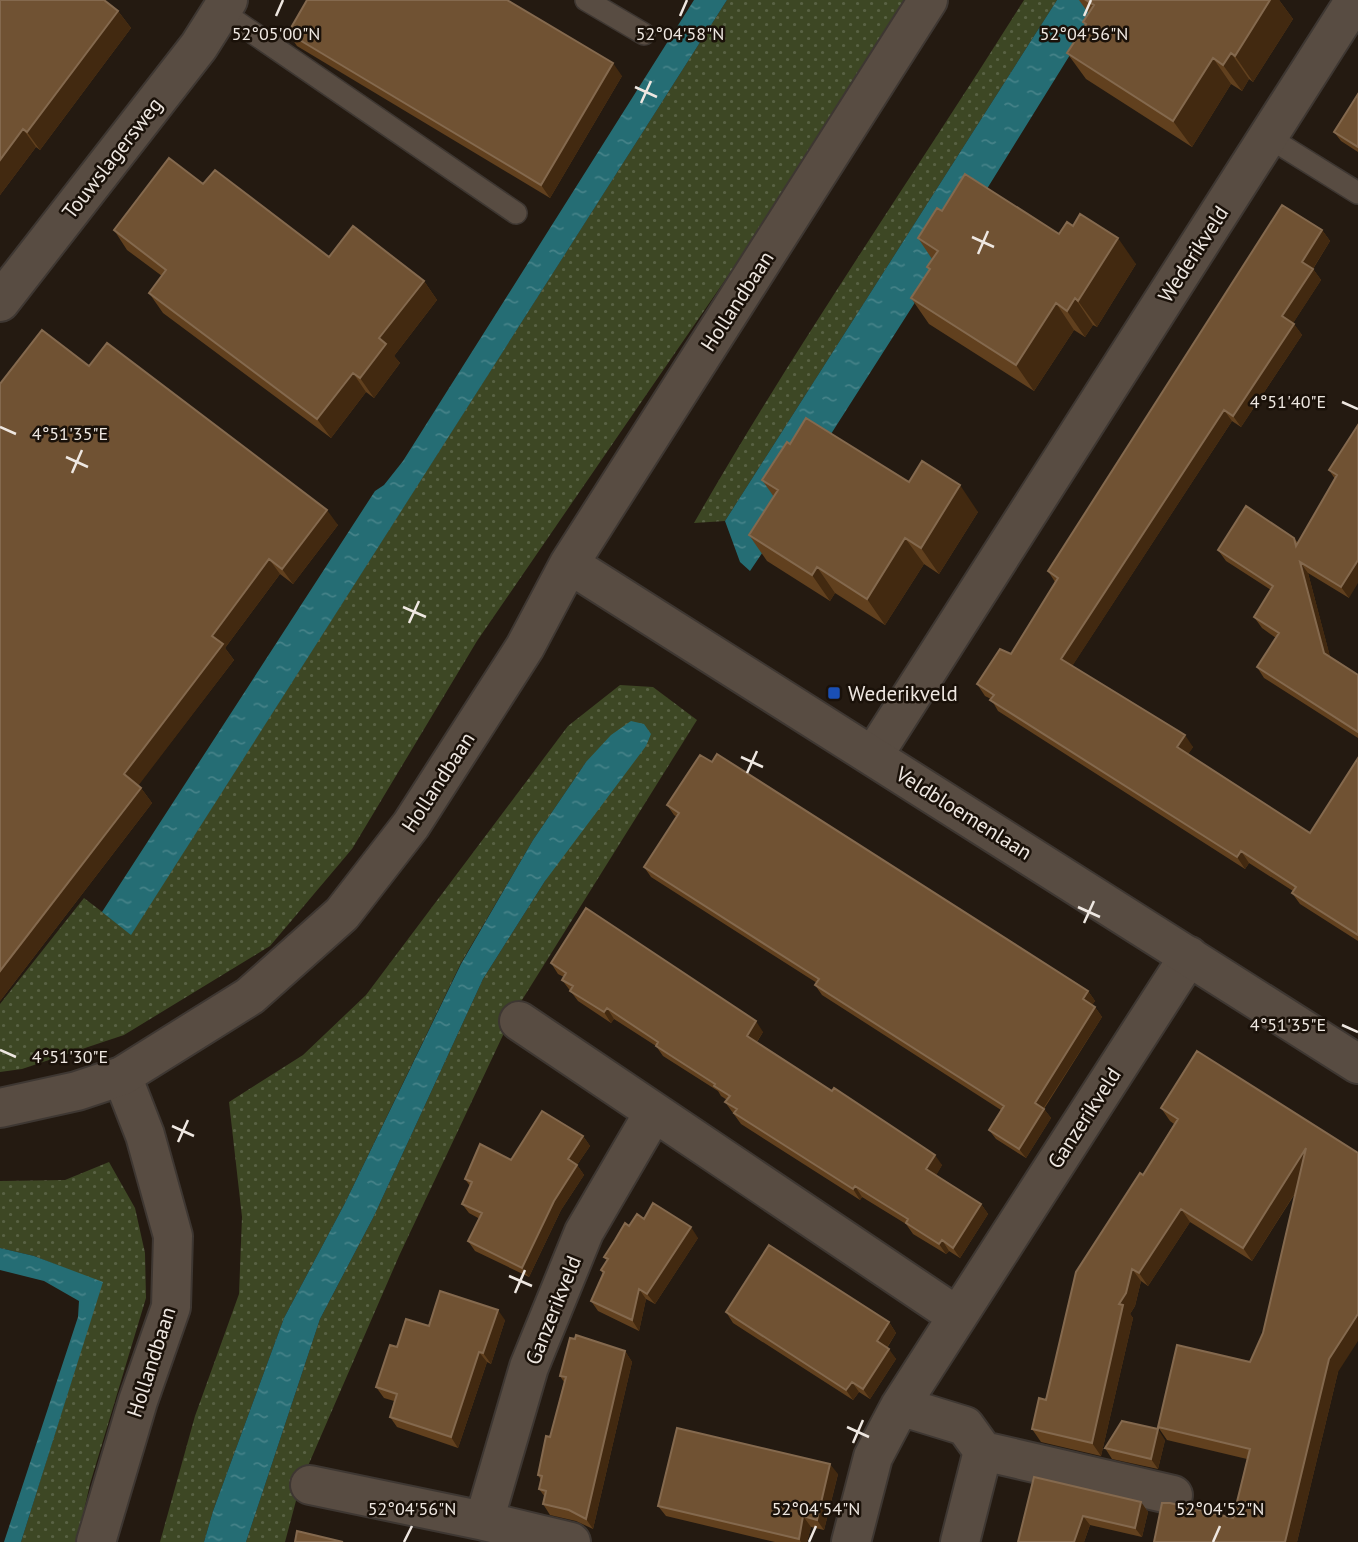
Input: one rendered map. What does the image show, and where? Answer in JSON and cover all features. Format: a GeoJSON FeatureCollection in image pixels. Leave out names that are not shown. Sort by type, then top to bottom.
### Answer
{"type":"FeatureCollection","features":[{"type":"Feature","properties":{"kind":"street","name":"Hollandbaan"},"geometry":{"type":"LineString","coordinates":[[96,1542],[138,1401],[171,1307],[173,1237],[145,1135],[122,1076],[250,996],[342,914],[411,825],[525,647],[569,564],[928,0]]}},
{"type":"Feature","properties":{"kind":"street","name":"Wederikveld"},"geometry":{"type":"LineString","coordinates":[[873,756],[1356,0]]}},
{"type":"Feature","properties":{"kind":"street","name":"Touwslagersweg"},"geometry":{"type":"LineString","coordinates":[[0,302],[199,46],[225,5]]}},
{"type":"Feature","properties":{"kind":"street","name":"Veldbloemenlaan"},"geometry":{"type":"LineString","coordinates":[[569,564],[1358,1064]]}},
{"type":"Feature","properties":{"kind":"street","name":"Ganzerikveld"},"geometry":{"type":"LineString","coordinates":[[851,1542],[873,1457],[900,1406],[1189,956]]}},
{"type":"Feature","properties":{"kind":"street"},"geometry":{"type":"LineString","coordinates":[[519,1021],[957,1316]]}},
{"type":"Feature","properties":{"kind":"street"},"geometry":{"type":"LineString","coordinates":[[0,1108],[77,1091],[122,1076]]}},
{"type":"Feature","properties":{"kind":"street","name":"Ganzerikveld"},"geometry":{"type":"LineString","coordinates":[[484,1521],[529,1367],[584,1231],[654,1112]]}},
{"type":"Feature","properties":{"kind":"street"},"geometry":{"type":"LineString","coordinates":[[900,1406],[965,1426],[983,1451],[1173,1495]]}},
{"type":"Feature","properties":{"kind":"street"},"geometry":{"type":"LineString","coordinates":[[960,1542],[983,1451]]}},
{"type":"Feature","properties":{"kind":"street"},"geometry":{"type":"LineString","coordinates":[[310,1485],[571,1542]]}},
{"type":"Feature","properties":{"kind":"lane"},"geometry":{"type":"LineString","coordinates":[[586,0],[644,34]]}},
{"type":"Feature","properties":{"kind":"lane","name":"Touwslagersweg"},"geometry":{"type":"LineString","coordinates":[[225,5],[516,213]]}},
{"type":"Feature","properties":{"kind":"lane"},"geometry":{"type":"LineString","coordinates":[[1268,137],[1358,193]]}},
{"type":"Feature","properties":{"kind":"green space"},"geometry":{"type":"Polygon","coordinates":[[[727,0],[910,0],[864,78],[477,641],[352,849],[270,946],[124,1035],[22,1069],[0,1072],[0,1004],[84,898],[131,934],[727,0]]]}},
{"type":"Feature","properties":{"kind":"green space"},"geometry":{"type":"Polygon","coordinates":[[[1024,0],[1057,0],[725,521],[694,523],[814,325],[1024,0]]]}},
{"type":"Feature","properties":{"kind":"green space"},"geometry":{"type":"Polygon","coordinates":[[[620,685],[653,687],[697,720],[512,1016],[399,1256],[301,1482],[285,1542],[246,1542],[320,1319],[374,1216],[483,979],[545,881],[586,762],[533,840],[461,963],[345,1203],[284,1318],[204,1542],[160,1542],[195,1416],[239,1294],[242,1217],[229,1102],[303,1055],[366,995],[568,726],[620,685]]]}},
{"type":"Feature","properties":{"kind":"green space"},"geometry":{"type":"Polygon","coordinates":[[[109,1162],[135,1208],[145,1253],[146,1298],[90,1484],[77,1542],[21,1542],[102,1283],[34,1256],[0,1248],[0,1181],[65,1180],[109,1162]]]}},
{"type":"Feature","properties":{"kind":"water"},"geometry":{"type":"Polygon","coordinates":[[[694,0],[727,0],[131,935],[102,912],[375,491],[384,485],[403,461],[694,0]]]}},
{"type":"Feature","properties":{"kind":"water"},"geometry":{"type":"Polygon","coordinates":[[[1057,0],[1104,0],[808,470],[790,512],[750,571],[740,562],[725,521],[1057,0]]]}},
{"type":"Feature","properties":{"kind":"water"},"geometry":{"type":"Polygon","coordinates":[[[631,721],[644,724],[651,734],[646,746],[545,881],[483,979],[374,1216],[320,1319],[246,1542],[204,1542],[284,1318],[345,1203],[461,964],[533,840],[586,762],[611,735],[631,721]]]}},
{"type":"Feature","properties":{"kind":"water"},"geometry":{"type":"Polygon","coordinates":[[[0,1248],[34,1256],[103,1282],[21,1542],[4,1542],[78,1317],[79,1301],[44,1281],[0,1270],[0,1248]]]}},
{"type":"Feature","properties":{"kind":"building"},"geometry":{"type":"Polygon","coordinates":[[[0,0],[104,0],[118,11],[27,132],[23,129],[0,160],[0,0]]]}},
{"type":"Feature","properties":{"kind":"building"},"geometry":{"type":"Polygon","coordinates":[[[307,0],[507,0],[613,63],[541,185],[288,33],[307,0]]]}},
{"type":"Feature","properties":{"kind":"building"},"geometry":{"type":"Polygon","coordinates":[[[1086,0],[1270,0],[1235,56],[1231,53],[1223,65],[1213,58],[1173,121],[1067,53],[1086,24],[1083,22],[1094,5],[1086,0]]]}},
{"type":"Feature","properties":{"kind":"building"},"geometry":{"type":"Polygon","coordinates":[[[1358,94],[1358,147],[1334,132],[1358,94]]]}},
{"type":"Feature","properties":{"kind":"building"},"geometry":{"type":"Polygon","coordinates":[[[169,158],[203,184],[215,170],[329,257],[353,226],[424,281],[379,338],[386,344],[360,378],[353,373],[317,419],[149,293],[166,270],[114,230],[169,158]]]}},
{"type":"Feature","properties":{"kind":"building"},"geometry":{"type":"Polygon","coordinates":[[[965,174],[1059,234],[1067,222],[1073,226],[1080,214],[1118,238],[1078,301],[1075,298],[1067,311],[1056,303],[1016,365],[911,298],[938,251],[918,238],[937,208],[942,211],[965,174]]]}},
{"type":"Feature","properties":{"kind":"building"},"geometry":{"type":"Polygon","coordinates":[[[1282,205],[1322,230],[1302,262],[1313,269],[1282,316],[1294,324],[1233,416],[1224,410],[1061,659],[1185,735],[1177,747],[1310,833],[1358,758],[1358,935],[1292,893],[1296,887],[1241,851],[1237,857],[990,700],[994,695],[977,684],[1000,649],[1011,654],[1058,578],[1048,571],[1282,205]]]}},
{"type":"Feature","properties":{"kind":"building"},"geometry":{"type":"Polygon","coordinates":[[[42,330],[89,366],[107,343],[327,510],[282,569],[269,559],[212,636],[223,644],[124,774],[141,788],[0,971],[0,384],[42,330]]]}},
{"type":"Feature","properties":{"kind":"building"},"geometry":{"type":"Polygon","coordinates":[[[806,418],[909,482],[922,461],[960,485],[921,548],[905,538],[867,599],[817,567],[812,575],[749,535],[778,490],[762,480],[806,418]]]}},
{"type":"Feature","properties":{"kind":"building"},"geometry":{"type":"Polygon","coordinates":[[[1358,425],[1358,560],[1341,587],[1300,562],[1324,653],[1358,675],[1358,732],[1257,667],[1279,633],[1254,617],[1273,586],[1218,550],[1246,506],[1294,538],[1296,546],[1337,475],[1329,470],[1358,425]]]}},
{"type":"Feature","properties":{"kind":"building"},"geometry":{"type":"Polygon","coordinates":[[[717,754],[1088,991],[1083,999],[1095,1007],[1035,1103],[1044,1109],[1019,1149],[989,1130],[1004,1106],[815,985],[819,979],[644,867],[679,813],[667,805],[700,755],[712,762],[717,754]]]}},
{"type":"Feature","properties":{"kind":"building"},"geometry":{"type":"Polygon","coordinates":[[[586,908],[756,1021],[747,1036],[832,1091],[834,1088],[935,1155],[926,1169],[981,1204],[953,1248],[942,1240],[939,1244],[906,1223],[908,1219],[855,1186],[853,1189],[734,1113],[737,1109],[725,1102],[730,1096],[714,1086],[715,1084],[656,1046],[658,1042],[607,1008],[604,1012],[570,991],[573,986],[562,980],[566,973],[551,963],[586,908]]]}},
{"type":"Feature","properties":{"kind":"building"},"geometry":{"type":"Polygon","coordinates":[[[1197,1051],[1358,1153],[1358,1314],[1329,1359],[1285,1542],[1154,1542],[1162,1503],[1233,1518],[1250,1449],[1158,1427],[1177,1345],[1250,1362],[1263,1333],[1306,1148],[1243,1248],[1181,1209],[1139,1273],[1132,1269],[1126,1293],[1119,1304],[1123,1305],[1092,1443],[1032,1429],[1039,1398],[1046,1400],[1076,1272],[1178,1119],[1161,1108],[1197,1051]]]}},
{"type":"Feature","properties":{"kind":"building"},"geometry":{"type":"Polygon","coordinates":[[[542,1111],[583,1136],[568,1159],[577,1165],[554,1201],[522,1268],[468,1241],[482,1213],[462,1204],[472,1182],[465,1179],[480,1144],[511,1160],[542,1111]]]}},
{"type":"Feature","properties":{"kind":"building"},"geometry":{"type":"Polygon","coordinates":[[[653,1203],[691,1227],[647,1294],[639,1289],[632,1320],[591,1301],[604,1272],[601,1270],[608,1259],[604,1257],[625,1223],[629,1226],[637,1214],[644,1219],[653,1203]]]}},
{"type":"Feature","properties":{"kind":"building"},"geometry":{"type":"Polygon","coordinates":[[[769,1245],[889,1322],[877,1341],[889,1349],[863,1389],[852,1382],[846,1390],[726,1312],[769,1245]]]}},
{"type":"Feature","properties":{"kind":"building"},"geometry":{"type":"Polygon","coordinates":[[[440,1291],[498,1310],[483,1353],[479,1352],[451,1437],[390,1417],[397,1394],[376,1387],[390,1345],[397,1347],[406,1319],[429,1326],[440,1291]]]}},
{"type":"Feature","properties":{"kind":"building"},"geometry":{"type":"Polygon","coordinates":[[[576,1335],[625,1351],[586,1519],[569,1510],[543,1504],[546,1491],[539,1489],[542,1476],[538,1475],[546,1436],[550,1437],[566,1377],[560,1376],[570,1338],[575,1339],[576,1335]]]}},
{"type":"Feature","properties":{"kind":"building"},"geometry":{"type":"Polygon","coordinates":[[[1122,1421],[1158,1429],[1151,1459],[1105,1448],[1122,1421]]]}},
{"type":"Feature","properties":{"kind":"building"},"geometry":{"type":"Polygon","coordinates":[[[677,1428],[830,1464],[817,1520],[803,1516],[799,1539],[658,1506],[677,1428]]]}},
{"type":"Feature","properties":{"kind":"building"},"geometry":{"type":"Polygon","coordinates":[[[1034,1477],[1141,1502],[1135,1528],[1083,1516],[1074,1542],[1018,1542],[1034,1477]]]}},
{"type":"Feature","properties":{"kind":"building"},"geometry":{"type":"Polygon","coordinates":[[[297,1531],[343,1542],[295,1542],[297,1531]]]}},
{"type":"Feature","properties":{"kind":"place","name":"Wederikveld"},"geometry":{"type":"Point","coordinates":[834,693]}}]}
